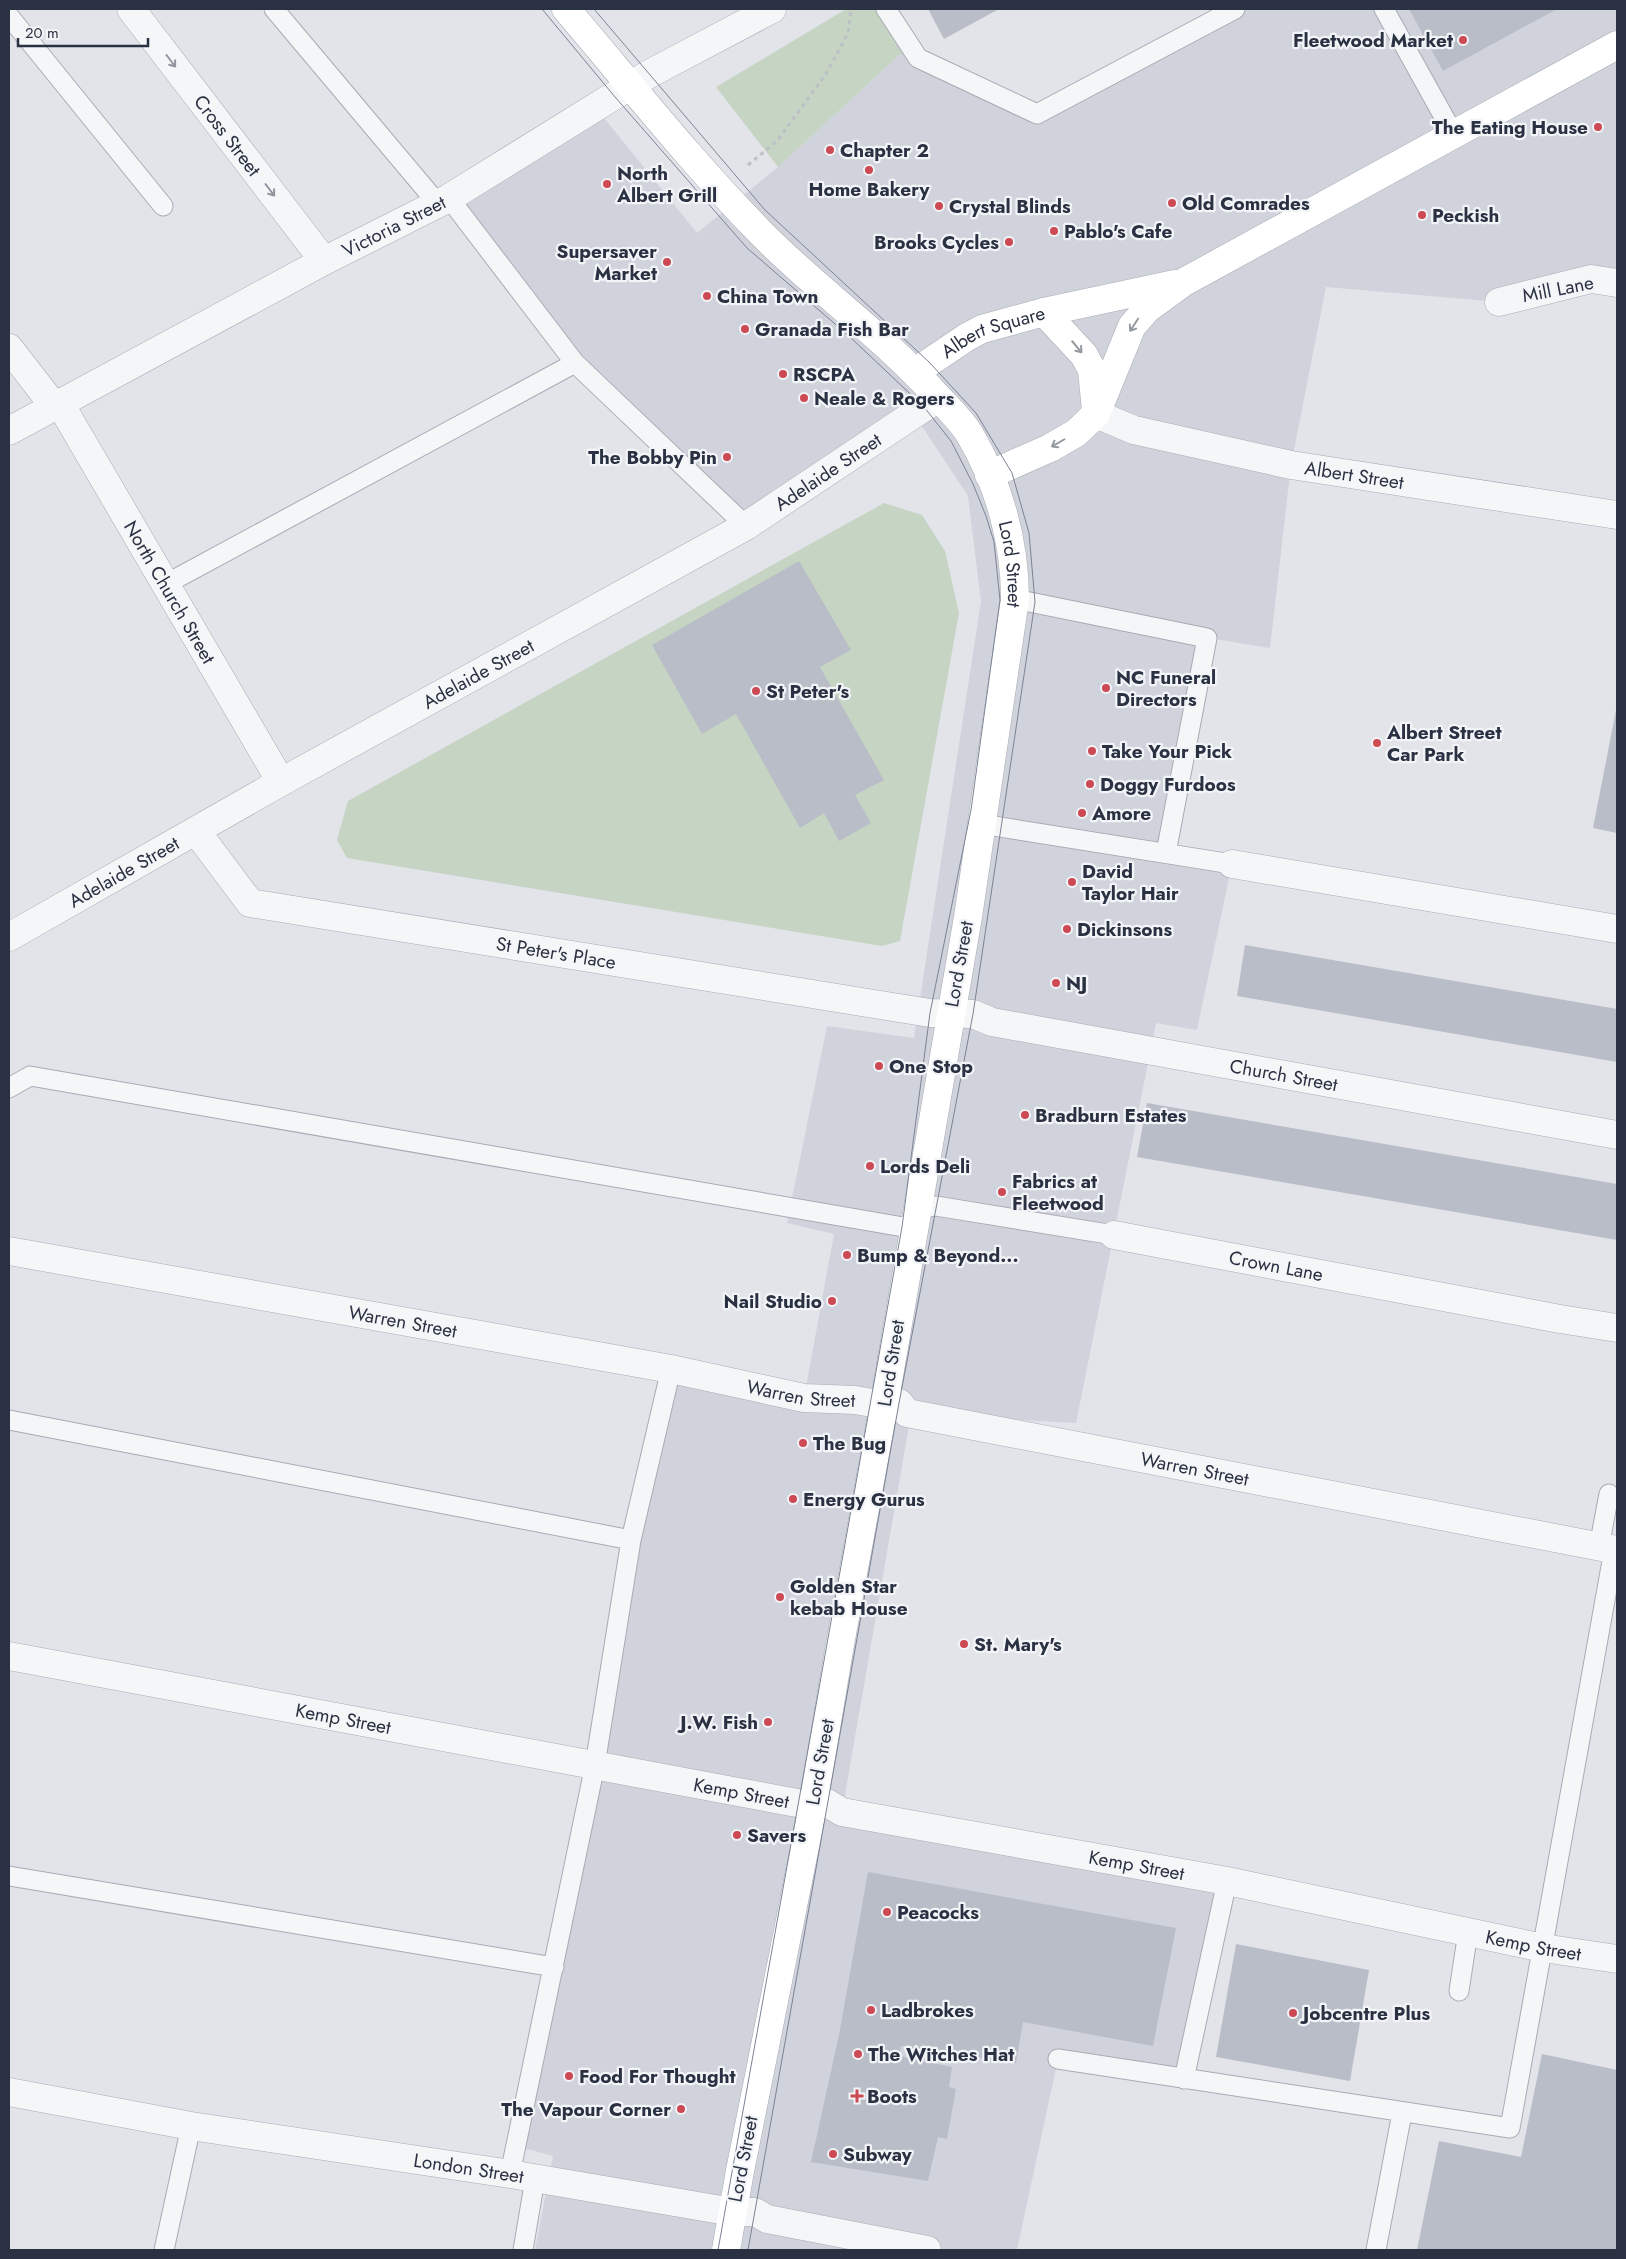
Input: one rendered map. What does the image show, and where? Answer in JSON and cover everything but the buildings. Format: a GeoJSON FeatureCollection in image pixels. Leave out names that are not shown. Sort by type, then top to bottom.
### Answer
{"type":"FeatureCollection","features":[{"type":"Feature","properties":{"kind":"street","name":"Cross Street"},"geometry":{"type":"LineString","coordinates":[[131,9],[324,261]]}},
{"type":"Feature","properties":{"kind":"street","name":"Lord Street"},"geometry":{"type":"LineString","coordinates":[[566,9],[719,189],[763,235],[915,372],[970,435],[989,475],[1010,538],[1015,570],[1015,599],[950,1015],[923,1214],[884,1405],[839,1650],[813,1806],[726,2250]]}},
{"type":"Feature","properties":{"kind":"street","name":"Victoria Street"},"geometry":{"type":"LineString","coordinates":[[9,431],[324,261],[443,201],[649,74],[772,9]]}},
{"type":"Feature","properties":{"kind":"street"},"geometry":{"type":"LineString","coordinates":[[989,475],[1050,448],[1076,433],[1096,414],[1132,326],[1146,309],[1184,282],[1617,44]]}},
{"type":"Feature","properties":{"kind":"street","name":"Mill Lane"},"geometry":{"type":"LineString","coordinates":[[1499,302],[1591,279],[1617,283]]}},
{"type":"Feature","properties":{"kind":"street"},"geometry":{"type":"LineString","coordinates":[[1044,312],[1184,282]]}},
{"type":"Feature","properties":{"kind":"street","name":"Albert Square"},"geometry":{"type":"LineString","coordinates":[[915,372],[982,329],[1044,312],[1084,355],[1092,370],[1096,414]]}},
{"type":"Feature","properties":{"kind":"street","name":"North Church Street"},"geometry":{"type":"LineString","coordinates":[[9,348],[56,404],[166,584],[281,782]]}},
{"type":"Feature","properties":{"kind":"street","name":"Adelaide Street"},"geometry":{"type":"LineString","coordinates":[[9,937],[281,782],[746,526],[938,398]]}},
{"type":"Feature","properties":{"kind":"street","name":"Albert Street"},"geometry":{"type":"LineString","coordinates":[[1096,414],[1134,430],[1291,465],[1617,515]]}},
{"type":"Feature","properties":{"kind":"street","name":"St Peter's Place"},"geometry":{"type":"LineString","coordinates":[[196,831],[250,904],[950,1015]]}},
{"type":"Feature","properties":{"kind":"street"},"geometry":{"type":"LineString","coordinates":[[1232,864],[1617,929]]}},
{"type":"Feature","properties":{"kind":"street","name":"Church Street"},"geometry":{"type":"LineString","coordinates":[[950,1015],[972,1014],[992,1022],[1617,1135]]}},
{"type":"Feature","properties":{"kind":"street","name":"Crown Lane"},"geometry":{"type":"LineString","coordinates":[[1114,1235],[1560,1319],[1617,1328]]}},
{"type":"Feature","properties":{"kind":"street","name":"Warren Street"},"geometry":{"type":"LineString","coordinates":[[9,1251],[671,1369],[804,1398],[855,1400],[884,1405],[899,1403],[908,1413],[1610,1549]]}},
{"type":"Feature","properties":{"kind":"street","name":"Kemp Street"},"geometry":{"type":"LineString","coordinates":[[9,1656],[813,1806],[827,1803],[842,1812],[1227,1881],[1543,1948],[1617,1960]]}},
{"type":"Feature","properties":{"kind":"street","name":"London Street"},"geometry":{"type":"LineString","coordinates":[[9,2092],[191,2126],[523,2176],[733,2212],[754,2212],[767,2219],[927,2250]]}},
{"type":"Feature","properties":{"kind":"lane"},"geometry":{"type":"LineString","coordinates":[[274,9],[443,201],[575,363],[746,526]]}},
{"type":"Feature","properties":{"kind":"lane"},"geometry":{"type":"LineString","coordinates":[[886,9],[918,58],[1036,114],[1236,9]]}},
{"type":"Feature","properties":{"kind":"lane"},"geometry":{"type":"LineString","coordinates":[[1384,9],[1454,135]]}},
{"type":"Feature","properties":{"kind":"lane"},"geometry":{"type":"LineString","coordinates":[[9,16],[163,206]]}},
{"type":"Feature","properties":{"kind":"lane"},"geometry":{"type":"LineString","coordinates":[[166,584],[575,363]]}},
{"type":"Feature","properties":{"kind":"lane"},"geometry":{"type":"LineString","coordinates":[[1015,599],[1207,638],[1166,853]]}},
{"type":"Feature","properties":{"kind":"lane"},"geometry":{"type":"LineString","coordinates":[[981,824],[1232,864]]}},
{"type":"Feature","properties":{"kind":"lane","name":"Crown Lane"},"geometry":{"type":"LineString","coordinates":[[9,1088],[30,1076],[923,1214],[1114,1235]]}},
{"type":"Feature","properties":{"kind":"lane"},"geometry":{"type":"LineString","coordinates":[[523,2250],[523,2176],[554,1967],[595,1764],[632,1540],[671,1369]]}},
{"type":"Feature","properties":{"kind":"lane"},"geometry":{"type":"LineString","coordinates":[[9,1420],[632,1540]]}},
{"type":"Feature","properties":{"kind":"lane"},"geometry":{"type":"LineString","coordinates":[[1058,2058],[1402,2113],[1510,2128],[1543,1948],[1610,1549],[1609,1494]]}},
{"type":"Feature","properties":{"kind":"lane"},"geometry":{"type":"LineString","coordinates":[[9,1876],[554,1967]]}},
{"type":"Feature","properties":{"kind":"lane"},"geometry":{"type":"LineString","coordinates":[[1184,2078],[1227,1881]]}},
{"type":"Feature","properties":{"kind":"lane"},"geometry":{"type":"LineString","coordinates":[[1459,1991],[1468,1932]]}},
{"type":"Feature","properties":{"kind":"lane"},"geometry":{"type":"LineString","coordinates":[[1376,2250],[1402,2113]]}},
{"type":"Feature","properties":{"kind":"lane"},"geometry":{"type":"LineString","coordinates":[[164,2250],[191,2126]]}},
{"type":"Feature","properties":{"kind":"path"},"geometry":{"type":"LineString","coordinates":[[719,189],[778,141],[826,74],[848,32],[851,9]]}},
{"type":"Feature","properties":{"kind":"shaded area"},"geometry":{"type":"Polygon","coordinates":[[[1235,9],[1617,9],[1617,284],[1499,302],[1326,287],[1291,465],[1270,648],[1208,638],[1166,853],[1232,864],[1197,1030],[1156,1023],[1076,1423],[911,1414],[842,1812],[1222,1890],[1184,2077],[1058,2059],[1017,2250],[535,2250],[553,2156],[516,2146],[671,1369],[804,1398],[834,1234],[787,1223],[827,1026],[914,1038],[981,601],[968,496],[914,414],[746,526],[575,363],[449,198],[596,108],[697,233],[778,167],[910,45],[1037,114],[1235,9]]]}},
{"type":"Feature","properties":{"kind":"green space"},"geometry":{"type":"Polygon","coordinates":[[[846,9],[886,9],[910,45],[778,167],[716,87],[846,9]]]}},
{"type":"Feature","properties":{"kind":"green space"},"geometry":{"type":"Polygon","coordinates":[[[884,503],[922,515],[945,551],[959,613],[900,941],[882,946],[347,858],[337,840],[348,801],[884,503]]]}},
{"type":"Feature","properties":{"kind":"tram line"},"geometry":{"type":"LineString","coordinates":[[542,9],[615,97],[747,248],[849,336],[924,407],[951,441],[973,484],[986,516],[994,542],[1000,600],[971,810],[930,1013],[902,1227],[718,2250]]}},
{"type":"Feature","properties":{"kind":"tram line"},"geometry":{"type":"LineString","coordinates":[[594,9],[765,210],[929,362],[976,413],[1012,473],[1029,533],[1035,602],[973,1014],[899,1403],[748,2250]]}},
{"type":"Feature","properties":{"kind":"place","name":"Fleetwood Market"},"geometry":{"type":"Point","coordinates":[1463,40]}},
{"type":"Feature","properties":{"kind":"place","name":"The Eating House"},"geometry":{"type":"Point","coordinates":[1598,127]}},
{"type":"Feature","properties":{"kind":"place","name":"Chapter 2"},"geometry":{"type":"Point","coordinates":[830,150]}},
{"type":"Feature","properties":{"kind":"place","name":"Home Bakery"},"geometry":{"type":"Point","coordinates":[869,170]}},
{"type":"Feature","properties":{"kind":"place","name":"North Albert Grill"},"geometry":{"type":"Point","coordinates":[607,184]}},
{"type":"Feature","properties":{"kind":"place","name":"Old Comrades"},"geometry":{"type":"Point","coordinates":[1172,203]}},
{"type":"Feature","properties":{"kind":"place","name":"Crystal Blinds"},"geometry":{"type":"Point","coordinates":[939,206]}},
{"type":"Feature","properties":{"kind":"place","name":"Peckish"},"geometry":{"type":"Point","coordinates":[1422,215]}},
{"type":"Feature","properties":{"kind":"place","name":"Pablo's Cafe"},"geometry":{"type":"Point","coordinates":[1054,231]}},
{"type":"Feature","properties":{"kind":"place","name":"Brooks Cycles"},"geometry":{"type":"Point","coordinates":[1009,242]}},
{"type":"Feature","properties":{"kind":"place","name":"Supersaver Market"},"geometry":{"type":"Point","coordinates":[667,262]}},
{"type":"Feature","properties":{"kind":"place","name":"China Town"},"geometry":{"type":"Point","coordinates":[707,296]}},
{"type":"Feature","properties":{"kind":"place","name":"Granada Fish Bar"},"geometry":{"type":"Point","coordinates":[745,329]}},
{"type":"Feature","properties":{"kind":"place","name":"RSCPA"},"geometry":{"type":"Point","coordinates":[783,374]}},
{"type":"Feature","properties":{"kind":"place","name":"Neale & Rogers"},"geometry":{"type":"Point","coordinates":[804,398]}},
{"type":"Feature","properties":{"kind":"place","name":"The Bobby Pin"},"geometry":{"type":"Point","coordinates":[727,457]}},
{"type":"Feature","properties":{"kind":"place","name":"NC Funeral Directors"},"geometry":{"type":"Point","coordinates":[1106,688]}},
{"type":"Feature","properties":{"kind":"place","name":"St Peter's"},"geometry":{"type":"Point","coordinates":[756,691]}},
{"type":"Feature","properties":{"kind":"place","name":"Albert Street Car Park"},"geometry":{"type":"Point","coordinates":[1377,743]}},
{"type":"Feature","properties":{"kind":"place","name":"Take Your Pick"},"geometry":{"type":"Point","coordinates":[1092,751]}},
{"type":"Feature","properties":{"kind":"place","name":"Doggy Furdoos"},"geometry":{"type":"Point","coordinates":[1090,784]}},
{"type":"Feature","properties":{"kind":"place","name":"Amore"},"geometry":{"type":"Point","coordinates":[1082,813]}},
{"type":"Feature","properties":{"kind":"place","name":"David Taylor Hair"},"geometry":{"type":"Point","coordinates":[1072,882]}},
{"type":"Feature","properties":{"kind":"place","name":"Dickinsons"},"geometry":{"type":"Point","coordinates":[1067,929]}},
{"type":"Feature","properties":{"kind":"place","name":"NJ"},"geometry":{"type":"Point","coordinates":[1056,983]}},
{"type":"Feature","properties":{"kind":"place","name":"One Stop"},"geometry":{"type":"Point","coordinates":[879,1066]}},
{"type":"Feature","properties":{"kind":"place","name":"Bradburn Estates"},"geometry":{"type":"Point","coordinates":[1025,1115]}},
{"type":"Feature","properties":{"kind":"place","name":"Lords Deli"},"geometry":{"type":"Point","coordinates":[870,1166]}},
{"type":"Feature","properties":{"kind":"place","name":"Fabrics at Fleetwood"},"geometry":{"type":"Point","coordinates":[1002,1192]}},
{"type":"Feature","properties":{"kind":"place","name":"Bump & Beyond..."},"geometry":{"type":"Point","coordinates":[847,1255]}},
{"type":"Feature","properties":{"kind":"place","name":"Nail Studio"},"geometry":{"type":"Point","coordinates":[832,1301]}},
{"type":"Feature","properties":{"kind":"place","name":"The Bug"},"geometry":{"type":"Point","coordinates":[803,1443]}},
{"type":"Feature","properties":{"kind":"place","name":"Energy Gurus"},"geometry":{"type":"Point","coordinates":[793,1499]}},
{"type":"Feature","properties":{"kind":"place","name":"Golden Star kebab House"},"geometry":{"type":"Point","coordinates":[780,1597]}},
{"type":"Feature","properties":{"kind":"place","name":"St. Mary's"},"geometry":{"type":"Point","coordinates":[964,1644]}},
{"type":"Feature","properties":{"kind":"place","name":"J.W. Fish"},"geometry":{"type":"Point","coordinates":[768,1722]}},
{"type":"Feature","properties":{"kind":"place","name":"Savers"},"geometry":{"type":"Point","coordinates":[737,1835]}},
{"type":"Feature","properties":{"kind":"place","name":"Peacocks"},"geometry":{"type":"Point","coordinates":[887,1912]}},
{"type":"Feature","properties":{"kind":"place","name":"Ladbrokes"},"geometry":{"type":"Point","coordinates":[871,2010]}},
{"type":"Feature","properties":{"kind":"place","name":"Jobcentre Plus"},"geometry":{"type":"Point","coordinates":[1293,2013]}},
{"type":"Feature","properties":{"kind":"place","name":"The Witches Hat"},"geometry":{"type":"Point","coordinates":[858,2054]}},
{"type":"Feature","properties":{"kind":"place","name":"Food For Thought"},"geometry":{"type":"Point","coordinates":[569,2076]}},
{"type":"Feature","properties":{"kind":"place","name":"Boots"},"geometry":{"type":"Point","coordinates":[857,2096]}},
{"type":"Feature","properties":{"kind":"place","name":"The Vapour Corner"},"geometry":{"type":"Point","coordinates":[681,2109]}},
{"type":"Feature","properties":{"kind":"place","name":"Subway"},"geometry":{"type":"Point","coordinates":[833,2154]}}]}
